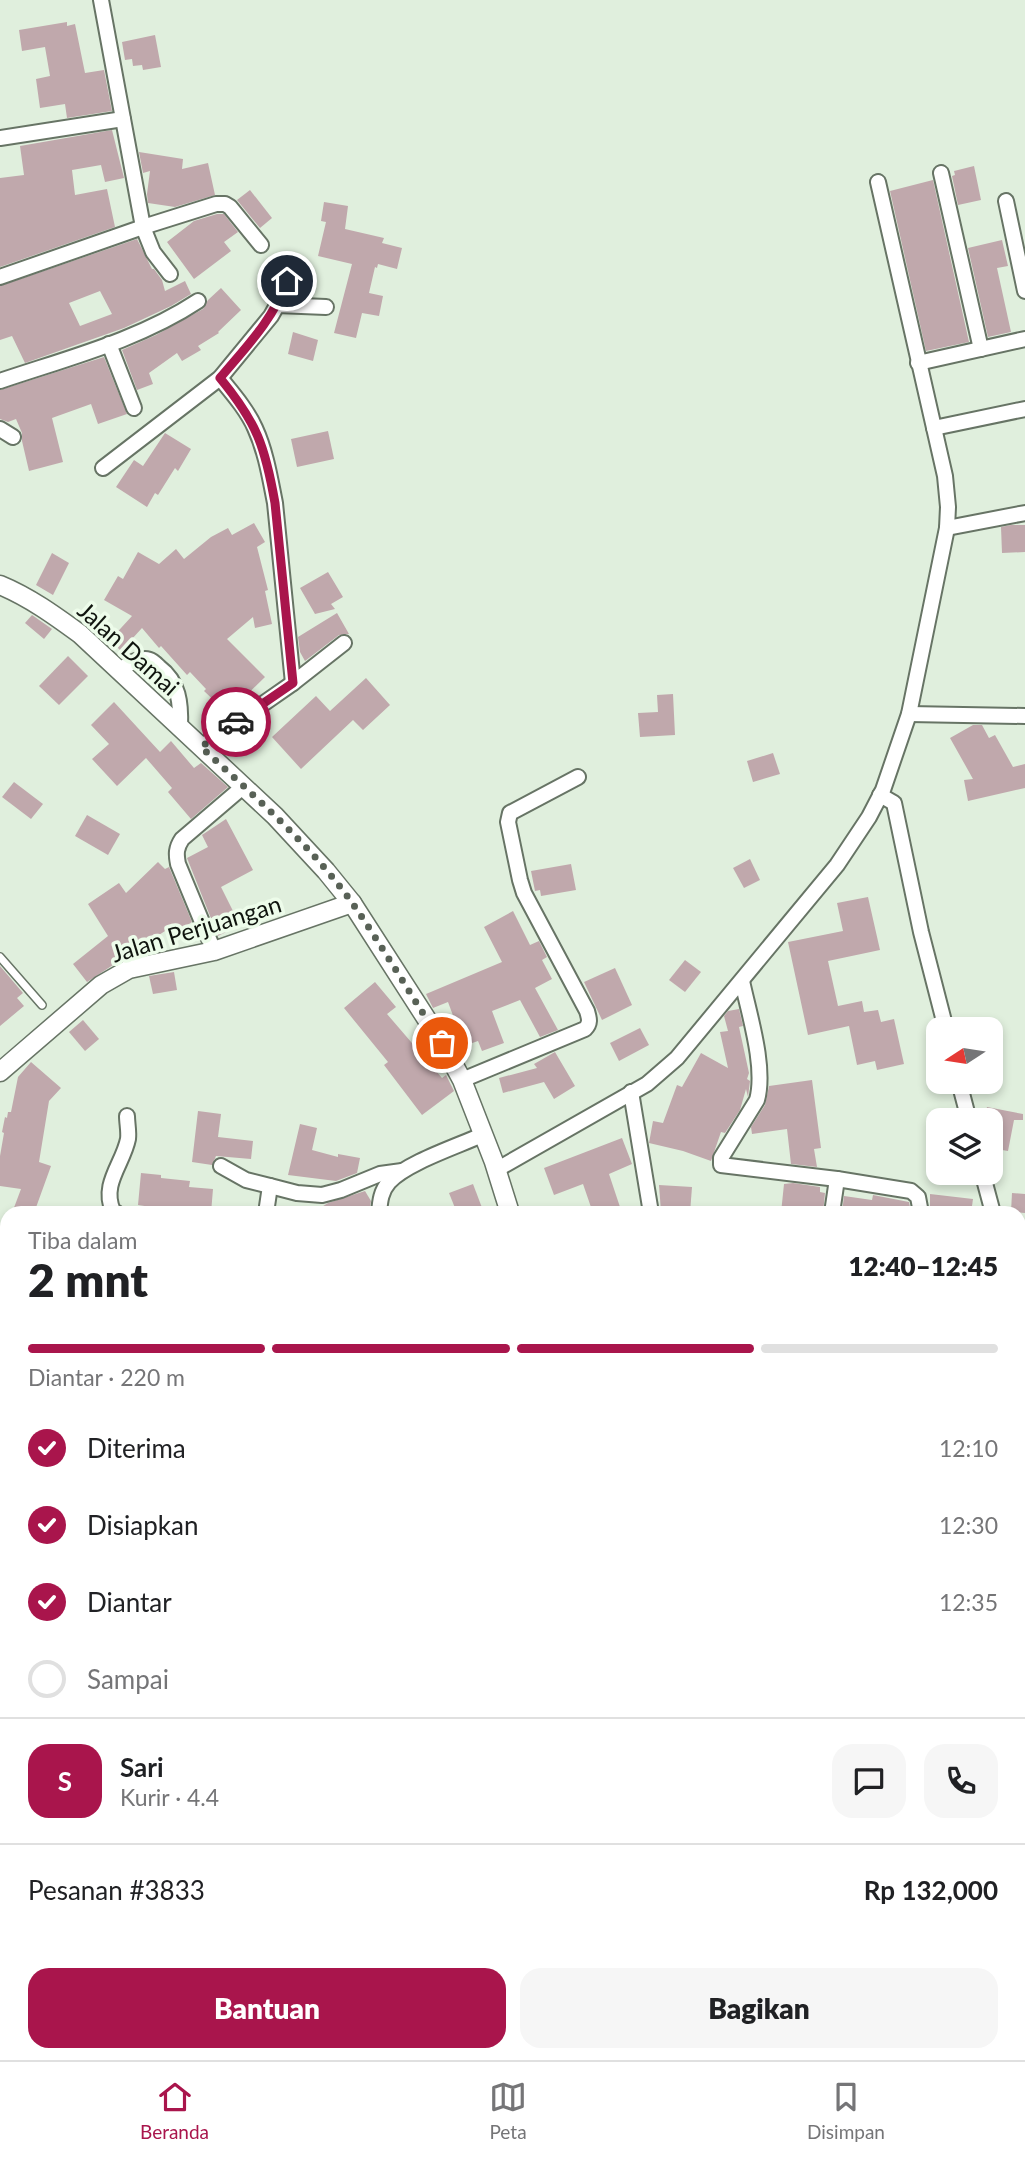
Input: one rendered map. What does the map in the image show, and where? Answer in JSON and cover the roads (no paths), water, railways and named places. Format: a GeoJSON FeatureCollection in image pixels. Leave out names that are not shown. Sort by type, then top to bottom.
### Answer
{"type":"FeatureCollection","features":[{"type":"Feature","properties":{"kind":"street"},"geometry":{"type":"LineString","coordinates":[[101,0],[143,227],[153,252],[170,274]]}},
{"type":"Feature","properties":{"kind":"street"},"geometry":{"type":"LineString","coordinates":[[0,138],[123,118]]}},
{"type":"Feature","properties":{"kind":"street"},"geometry":{"type":"LineString","coordinates":[[941,173],[981,349]]}},
{"type":"Feature","properties":{"kind":"street"},"geometry":{"type":"LineString","coordinates":[[222,1166],[246,1180],[297,1193],[322,1195],[380,1174],[490,1154],[647,1084],[677,1058],[742,981],[837,865],[869,817],[880,795],[909,714],[947,528],[948,492],[878,182]]}},
{"type":"Feature","properties":{"kind":"street"},"geometry":{"type":"LineString","coordinates":[[1006,201],[1025,290]]}},
{"type":"Feature","properties":{"kind":"street"},"geometry":{"type":"LineString","coordinates":[[0,277],[221,203],[230,206],[261,245]]}},
{"type":"Feature","properties":{"kind":"street"},"geometry":{"type":"LineString","coordinates":[[103,468],[220,378],[260,332],[278,305],[293,261]]}},
{"type":"Feature","properties":{"kind":"street"},"geometry":{"type":"LineString","coordinates":[[0,381],[157,325],[198,301]]}},
{"type":"Feature","properties":{"kind":"street"},"geometry":{"type":"LineString","coordinates":[[278,305],[326,307]]}},
{"type":"Feature","properties":{"kind":"street"},"geometry":{"type":"LineString","coordinates":[[918,363],[1025,340]]}},
{"type":"Feature","properties":{"kind":"street"},"geometry":{"type":"LineString","coordinates":[[109,344],[134,408]]}},
{"type":"Feature","properties":{"kind":"street"},"geometry":{"type":"LineString","coordinates":[[220,378],[255,427],[270,474],[293,683]]}},
{"type":"Feature","properties":{"kind":"street"},"geometry":{"type":"LineString","coordinates":[[934,428],[1025,408]]}},
{"type":"Feature","properties":{"kind":"street"},"geometry":{"type":"LineString","coordinates":[[947,528],[1025,513]]}},
{"type":"Feature","properties":{"kind":"street","name":"Jalan Damai"},"geometry":{"type":"LineString","coordinates":[[0,585],[49,611],[80,634],[244,786],[305,848],[352,903],[442,1043],[462,1080],[508,1206]]}},
{"type":"Feature","properties":{"kind":"street"},"geometry":{"type":"LineString","coordinates":[[201,747],[293,683],[344,643]]}},
{"type":"Feature","properties":{"kind":"street"},"geometry":{"type":"LineString","coordinates":[[119,670],[143,659],[150,660],[162,669],[171,678],[181,702],[180,727]]}},
{"type":"Feature","properties":{"kind":"street"},"geometry":{"type":"LineString","coordinates":[[909,714],[1024,718]]}},
{"type":"Feature","properties":{"kind":"street"},"geometry":{"type":"LineString","coordinates":[[462,1080],[588,1026],[587,1011],[524,892],[508,822],[510,813],[578,777]]}},
{"type":"Feature","properties":{"kind":"street"},"geometry":{"type":"LineString","coordinates":[[214,951],[178,864],[177,846],[244,786]]}},
{"type":"Feature","properties":{"kind":"street"},"geometry":{"type":"LineString","coordinates":[[880,795],[894,803],[921,932],[943,1017]]}},
{"type":"Feature","properties":{"kind":"street","name":"Jalan Perjuangan"},"geometry":{"type":"LineString","coordinates":[[0,1072],[102,985],[129,970],[214,951],[352,903]]}},
{"type":"Feature","properties":{"kind":"street"},"geometry":{"type":"LineString","coordinates":[[742,981],[759,1063],[760,1091],[721,1158],[722,1165],[911,1191],[918,1197],[919,1206]]}},
{"type":"Feature","properties":{"kind":"street"},"geometry":{"type":"LineString","coordinates":[[631,1092],[650,1206]]}},
{"type":"Feature","properties":{"kind":"street"},"geometry":{"type":"LineString","coordinates":[[110,1206],[109,1188],[128,1138],[127,1116]]}},
{"type":"Feature","properties":{"kind":"street"},"geometry":{"type":"LineString","coordinates":[[380,1206],[381,1195],[388,1183],[402,1171]]}},
{"type":"Feature","properties":{"kind":"street"},"geometry":{"type":"LineString","coordinates":[[833,1206],[837,1179]]}},
{"type":"Feature","properties":{"kind":"street"},"geometry":{"type":"LineString","coordinates":[[985,1185],[991,1206]]}},
{"type":"Feature","properties":{"kind":"street"},"geometry":{"type":"LineString","coordinates":[[267,1206],[270,1186]]}},
{"type":"Feature","properties":{"kind":"lane"},"geometry":{"type":"LineString","coordinates":[[0,957],[42,1005]]}}]}
